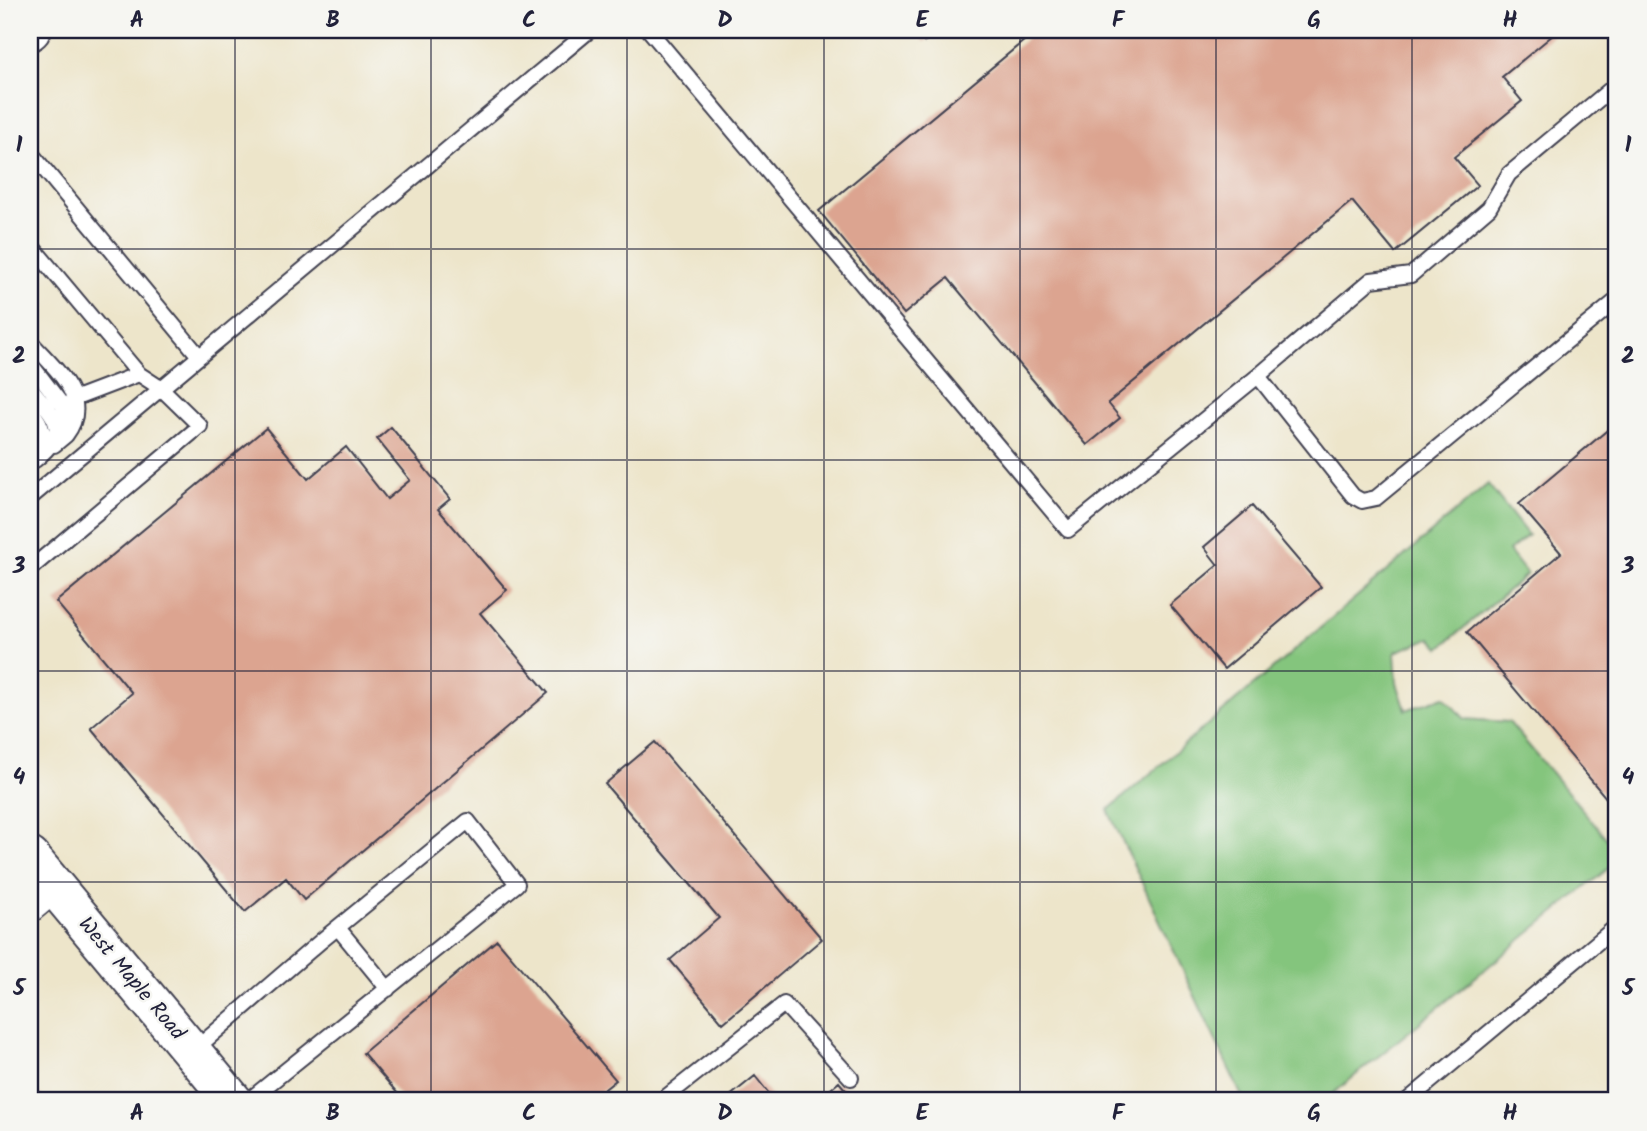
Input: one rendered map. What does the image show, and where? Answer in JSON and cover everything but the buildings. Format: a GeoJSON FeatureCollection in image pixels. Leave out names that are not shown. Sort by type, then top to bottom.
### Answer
{"type":"FeatureCollection","features":[{"type":"Feature","properties":{"kind":"main road","name":"West Maple Road"},"geometry":{"type":"LineString","coordinates":[[30,857],[42,897],[192,1052],[233,1101]]}},
{"type":"Feature","properties":{"kind":"lane"},"geometry":{"type":"LineString","coordinates":[[30,498],[590,30]]}},
{"type":"Feature","properties":{"kind":"lane"},"geometry":{"type":"LineString","coordinates":[[649,30],[1068,530],[1258,376],[1371,280],[1411,275],[1470,228],[1489,208],[1509,174],[1617,83]]}},
{"type":"Feature","properties":{"kind":"lane"},"geometry":{"type":"LineString","coordinates":[[30,152],[199,356]]}},
{"type":"Feature","properties":{"kind":"lane"},"geometry":{"type":"LineString","coordinates":[[30,244],[139,374],[162,389],[200,426],[30,569]]}},
{"type":"Feature","properties":{"kind":"lane"},"geometry":{"type":"LineString","coordinates":[[1258,376],[1353,496],[1362,501],[1376,498],[1617,300]]}},
{"type":"Feature","properties":{"kind":"lane"},"geometry":{"type":"LineString","coordinates":[[30,341],[76,398],[76,422],[66,435],[32,462]]}},
{"type":"Feature","properties":{"kind":"lane"},"geometry":{"type":"LineString","coordinates":[[30,363],[63,406],[68,422],[66,435]]}},
{"type":"Feature","properties":{"kind":"lane"},"geometry":{"type":"LineString","coordinates":[[76,398],[139,374]]}},
{"type":"Feature","properties":{"kind":"lane"},"geometry":{"type":"LineString","coordinates":[[30,387],[53,416],[57,432],[54,445]]}},
{"type":"Feature","properties":{"kind":"lane"},"geometry":{"type":"LineString","coordinates":[[30,409],[43,428],[44,445],[32,462]]}},
{"type":"Feature","properties":{"kind":"lane"},"geometry":{"type":"LineString","coordinates":[[192,1052],[468,821],[517,884],[248,1101]]}},
{"type":"Feature","properties":{"kind":"lane"},"geometry":{"type":"LineString","coordinates":[[1407,1101],[1617,926]]}},
{"type":"Feature","properties":{"kind":"lane"},"geometry":{"type":"LineString","coordinates":[[338,928],[388,989]]}},
{"type":"Feature","properties":{"kind":"lane"},"geometry":{"type":"LineString","coordinates":[[661,1101],[785,1004],[851,1078]]}},
{"type":"Feature","properties":{"kind":"lane"},"geometry":{"type":"LineString","coordinates":[[1607,1101],[1617,1093]]}},
{"type":"Feature","properties":{"kind":"green space"},"geometry":{"type":"Polygon","coordinates":[[[1488,484],[1528,535],[1509,551],[1527,574],[1440,648],[1431,638],[1395,652],[1397,683],[1406,710],[1444,697],[1465,719],[1509,722],[1617,851],[1615,863],[1324,1101],[1244,1101],[1108,810],[1488,484]]]}}]}
